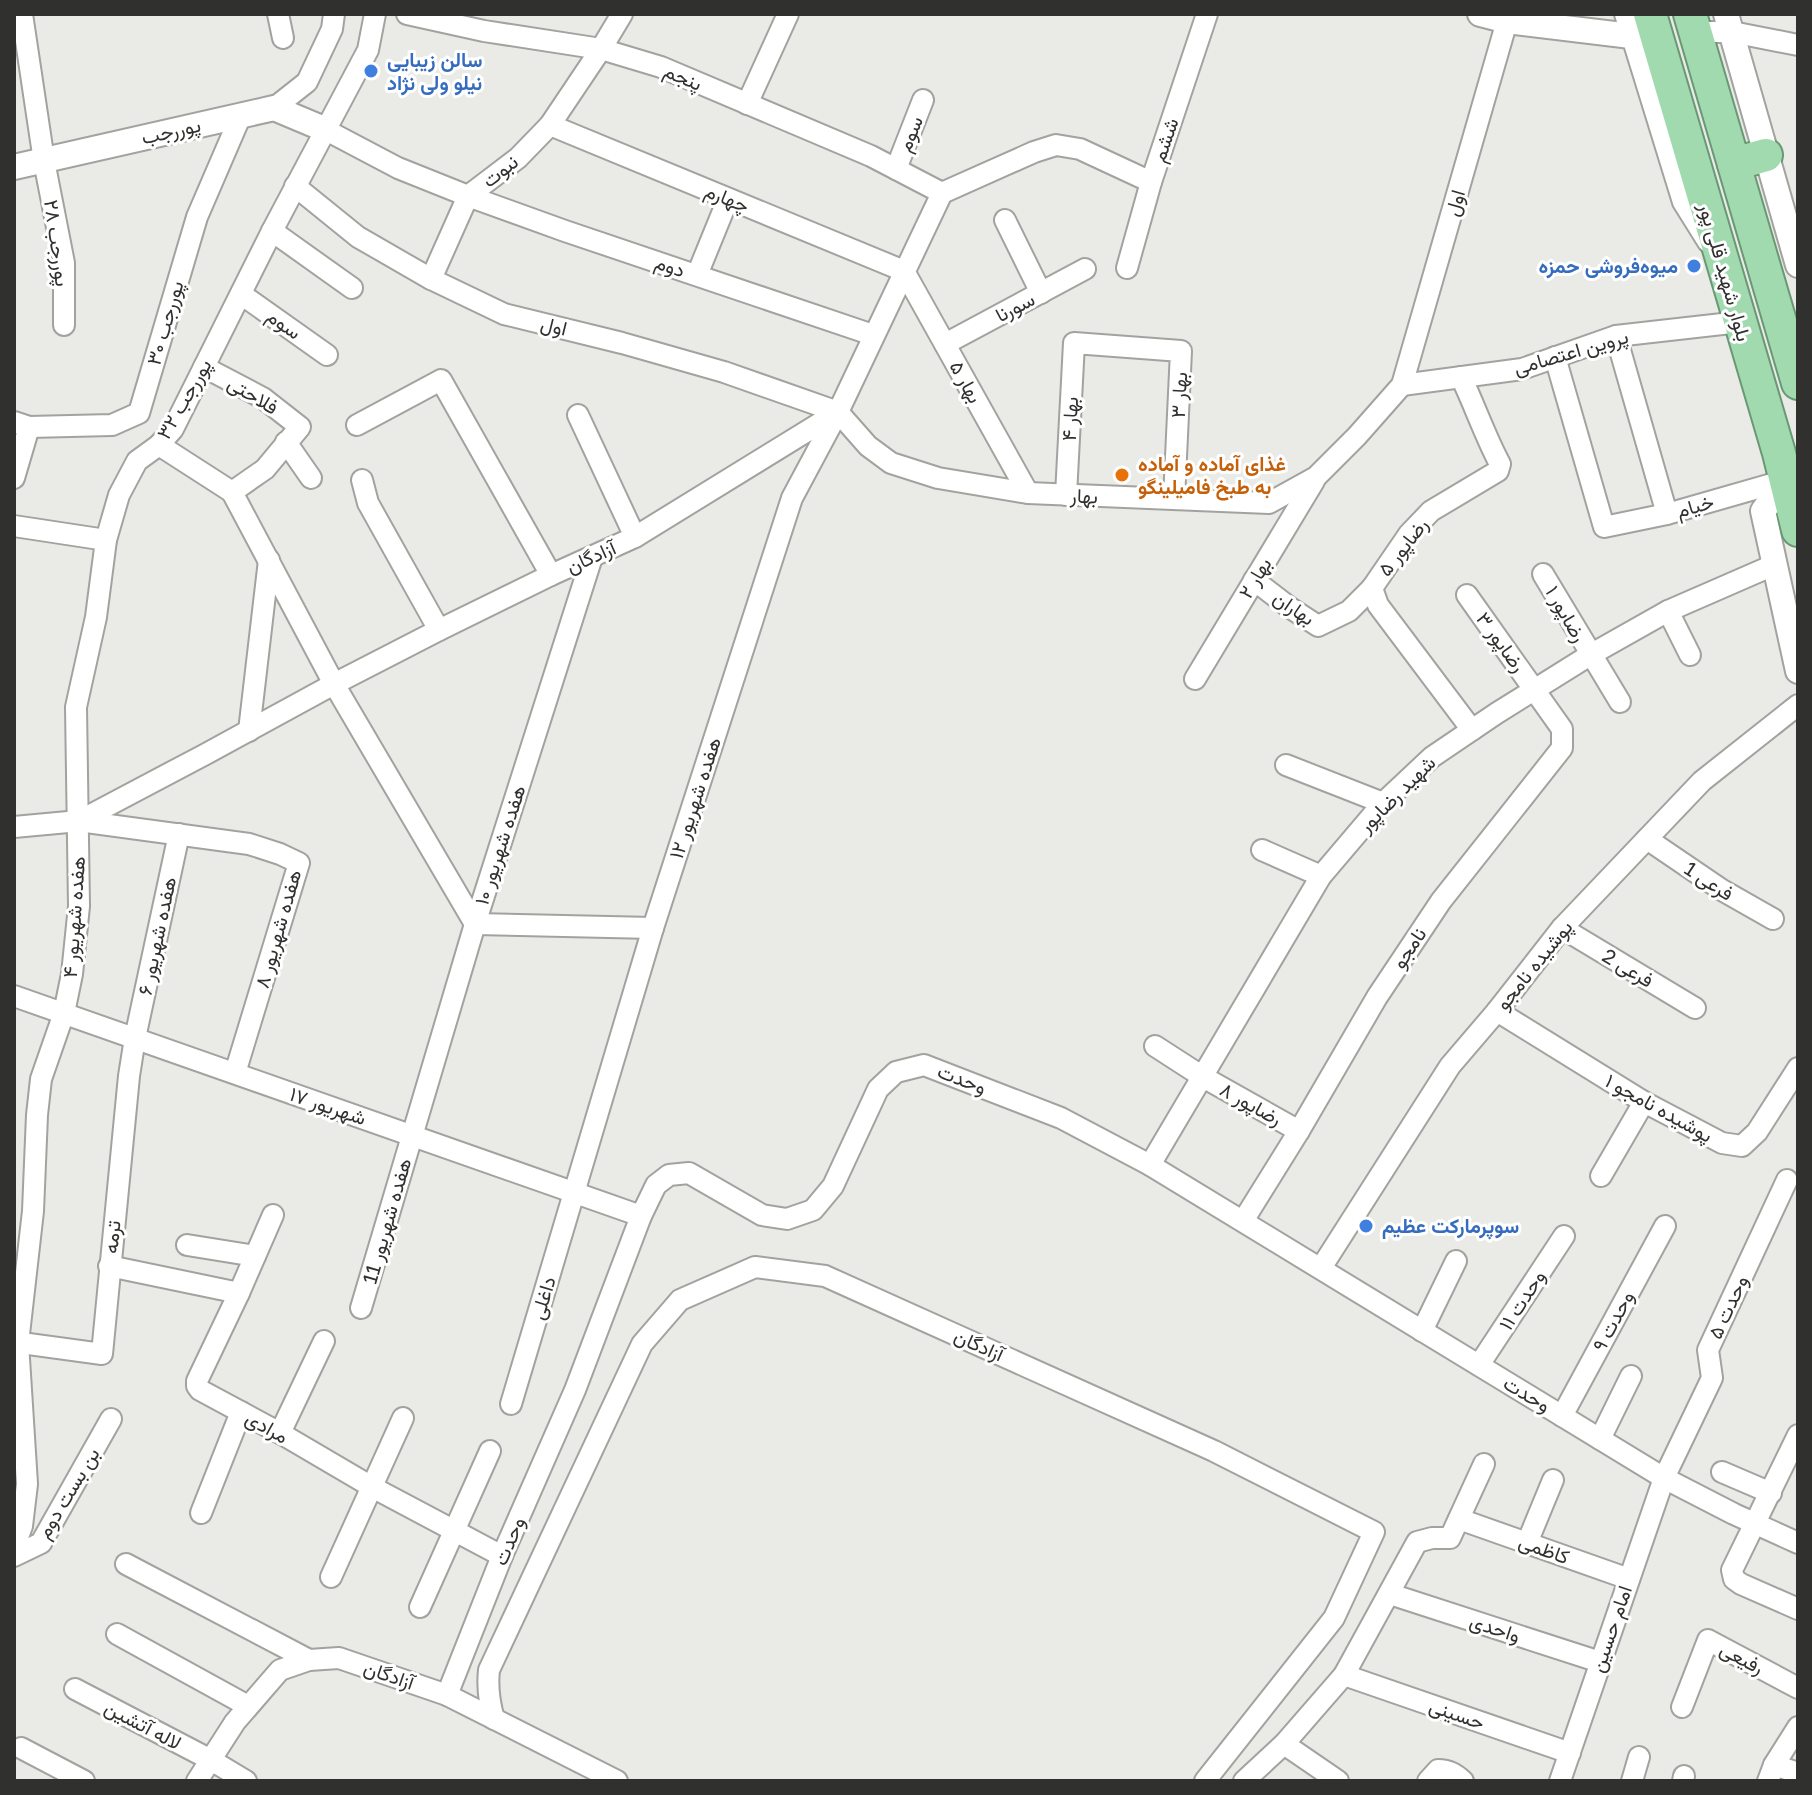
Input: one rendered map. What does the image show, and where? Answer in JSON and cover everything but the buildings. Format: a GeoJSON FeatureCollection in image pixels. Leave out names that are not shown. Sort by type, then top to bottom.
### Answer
{"type":"FeatureCollection","features":[{"type":"Feature","properties":{"kind":"highway","name":"بلوار شهید قلی پور"},"geometry":{"type":"LineString","coordinates":[[1635,21],[1723,265],[1798,530]]}},
{"type":"Feature","properties":{"kind":"highway","name":"بلوار شهید قلی پور"},"geometry":{"type":"LineString","coordinates":[[1693,23],[1734,164],[1793,345],[1798,383]]}},
{"type":"Feature","properties":{"kind":"highway"},"geometry":{"type":"LineString","coordinates":[[1734,164],[1766,155]]}},
{"type":"Feature","properties":{"kind":"street","name":"پوررجب ۲۸"},"geometry":{"type":"LineString","coordinates":[[22,14],[44,161],[64,263],[64,325]]}},
{"type":"Feature","properties":{"kind":"street"},"geometry":{"type":"LineString","coordinates":[[278,14],[283,38]]}},
{"type":"Feature","properties":{"kind":"street"},"geometry":{"type":"LineString","coordinates":[[324,129],[274,108],[307,82],[332,29],[334,14]]}},
{"type":"Feature","properties":{"kind":"street","name":"پوررجب ۳۲"},"geometry":{"type":"LineString","coordinates":[[79,821],[76,707],[96,617],[106,540],[119,495],[137,461],[159,445],[173,429],[324,129],[368,50],[375,14]]}},
{"type":"Feature","properties":{"kind":"street","name":"پنجم"},"geometry":{"type":"LineString","coordinates":[[407,14],[484,31],[601,49],[661,67],[871,156],[942,193]]}},
{"type":"Feature","properties":{"kind":"street","name":"نبوت"},"geometry":{"type":"LineString","coordinates":[[324,129],[398,168],[468,196],[518,158],[550,125],[622,14]]}},
{"type":"Feature","properties":{"kind":"street"},"geometry":{"type":"LineString","coordinates":[[747,104],[788,14]]}},
{"type":"Feature","properties":{"kind":"street","name":"ششم"},"geometry":{"type":"LineString","coordinates":[[1127,268],[1151,182],[1207,14]]}},
{"type":"Feature","properties":{"kind":"street"},"geometry":{"type":"LineString","coordinates":[[1480,14],[1507,21],[1635,21]]}},
{"type":"Feature","properties":{"kind":"street","name":"اول"},"geometry":{"type":"LineString","coordinates":[[1402,385],[1507,21]]}},
{"type":"Feature","properties":{"kind":"street"},"geometry":{"type":"LineString","coordinates":[[1693,23],[1729,23],[1798,45]]}},
{"type":"Feature","properties":{"kind":"street"},"geometry":{"type":"LineString","coordinates":[[1729,23],[1798,265]]}},
{"type":"Feature","properties":{"kind":"street","name":"سوم"},"geometry":{"type":"LineString","coordinates":[[896,169],[923,100]]}},
{"type":"Feature","properties":{"kind":"street","name":"پوررجب"},"geometry":{"type":"LineString","coordinates":[[14,167],[274,108]]}},
{"type":"Feature","properties":{"kind":"street","name":"پوررجب ۳۰"},"geometry":{"type":"LineString","coordinates":[[21,425],[112,425],[139,413],[197,217],[241,115]]}},
{"type":"Feature","properties":{"kind":"street","name":"چهارم"},"geometry":{"type":"LineString","coordinates":[[550,125],[904,271]]}},
{"type":"Feature","properties":{"kind":"street"},"geometry":{"type":"LineString","coordinates":[[942,193],[1056,145],[1080,149],[1151,182]]}},
{"type":"Feature","properties":{"kind":"street","name":"اول"},"geometry":{"type":"LineString","coordinates":[[295,186],[358,237],[431,279],[504,314],[709,368],[838,412]]}},
{"type":"Feature","properties":{"kind":"street","name":"هفده شهریور ۱۲"},"geometry":{"type":"LineString","coordinates":[[574,1192],[653,928],[792,498],[838,412],[942,193]]}},
{"type":"Feature","properties":{"kind":"street"},"geometry":{"type":"LineString","coordinates":[[431,279],[468,196]]}},
{"type":"Feature","properties":{"kind":"street","name":"دوم"},"geometry":{"type":"LineString","coordinates":[[468,196],[873,335]]}},
{"type":"Feature","properties":{"kind":"street"},"geometry":{"type":"LineString","coordinates":[[697,275],[728,199]]}},
{"type":"Feature","properties":{"kind":"street"},"geometry":{"type":"LineString","coordinates":[[1005,220],[1041,293]]}},
{"type":"Feature","properties":{"kind":"street"},"geometry":{"type":"LineString","coordinates":[[272,231],[352,288]]}},
{"type":"Feature","properties":{"kind":"street","name":"سورنا"},"geometry":{"type":"LineString","coordinates":[[945,344],[1085,269]]}},
{"type":"Feature","properties":{"kind":"street","name":"بهار ۵"},"geometry":{"type":"LineString","coordinates":[[904,271],[1028,493]]}},
{"type":"Feature","properties":{"kind":"street","name":"سوم"},"geometry":{"type":"LineString","coordinates":[[241,294],[327,355]]}},
{"type":"Feature","properties":{"kind":"street","name":"پروین اعتصامی"},"geometry":{"type":"LineString","coordinates":[[1402,385],[1522,369],[1616,336],[1740,322]]}},
{"type":"Feature","properties":{"kind":"street"},"geometry":{"type":"LineString","coordinates":[[1616,336],[1667,514]]}},
{"type":"Feature","properties":{"kind":"street","name":"بهار ۴"},"geometry":{"type":"LineString","coordinates":[[1066,495],[1074,343]]}},
{"type":"Feature","properties":{"kind":"street","name":"بهار ۳"},"geometry":{"type":"LineString","coordinates":[[1074,343],[1181,351],[1174,499]]}},
{"type":"Feature","properties":{"kind":"street","name":"خیام"},"geometry":{"type":"LineString","coordinates":[[1555,357],[1604,527],[1667,514],[1786,480]]}},
{"type":"Feature","properties":{"kind":"street","name":"فلاحتی"},"geometry":{"type":"LineString","coordinates":[[204,367],[263,398],[293,434]]}},
{"type":"Feature","properties":{"kind":"street","name":"رضاپور ۵"},"geometry":{"type":"LineString","coordinates":[[1461,377],[1500,464],[1498,471],[1431,511],[1409,534],[1372,588],[1378,605],[1472,730]]}},
{"type":"Feature","properties":{"kind":"street"},"geometry":{"type":"LineString","coordinates":[[357,425],[441,380],[551,575]]}},
{"type":"Feature","properties":{"kind":"street","name":"بهار"},"geometry":{"type":"LineString","coordinates":[[838,412],[868,446],[891,463],[938,478],[1028,493],[1269,503],[1316,477],[1402,385]]}},
{"type":"Feature","properties":{"kind":"street","name":"آزادگان"},"geometry":{"type":"LineString","coordinates":[[79,821],[439,630],[635,537],[838,412]]}},
{"type":"Feature","properties":{"kind":"street"},"geometry":{"type":"LineString","coordinates":[[578,415],[635,537]]}},
{"type":"Feature","properties":{"kind":"street"},"geometry":{"type":"LineString","coordinates":[[14,478],[21,425]]}},
{"type":"Feature","properties":{"kind":"street"},"geometry":{"type":"LineString","coordinates":[[232,492],[265,469],[293,434],[311,478]]}},
{"type":"Feature","properties":{"kind":"street"},"geometry":{"type":"LineString","coordinates":[[159,445],[232,492],[334,684],[475,924],[653,928]]}},
{"type":"Feature","properties":{"kind":"street","name":"بهار ۲"},"geometry":{"type":"LineString","coordinates":[[1195,679],[1316,477]]}},
{"type":"Feature","properties":{"kind":"street"},"geometry":{"type":"LineString","coordinates":[[362,480],[368,503],[439,630]]}},
{"type":"Feature","properties":{"kind":"street"},"geometry":{"type":"LineString","coordinates":[[1786,480],[1763,511],[1798,671]]}},
{"type":"Feature","properties":{"kind":"street"},"geometry":{"type":"LineString","coordinates":[[14,526],[106,540]]}},
{"type":"Feature","properties":{"kind":"street","name":"هفده شهریور ۱۰"},"geometry":{"type":"LineString","coordinates":[[412,1135],[475,924],[592,557]]}},
{"type":"Feature","properties":{"kind":"street"},"geometry":{"type":"LineString","coordinates":[[249,731],[269,560]]}},
{"type":"Feature","properties":{"kind":"street","name":"شهید رضاپور"},"geometry":{"type":"LineString","coordinates":[[1150,1165],[1321,876],[1383,803],[1432,757],[1590,655],[1668,611],[1776,564]]}},
{"type":"Feature","properties":{"kind":"street","name":"رضاپور ۱"},"geometry":{"type":"LineString","coordinates":[[1543,574],[1620,702]]}},
{"type":"Feature","properties":{"kind":"street","name":"بهاران"},"geometry":{"type":"LineString","coordinates":[[1254,580],[1318,626],[1349,611],[1372,588]]}},
{"type":"Feature","properties":{"kind":"street","name":"رضاپور ۳"},"geometry":{"type":"LineString","coordinates":[[1467,595],[1535,689]]}},
{"type":"Feature","properties":{"kind":"street"},"geometry":{"type":"LineString","coordinates":[[1668,611],[1690,655]]}},
{"type":"Feature","properties":{"kind":"street","name":"نامجو"},"geometry":{"type":"LineString","coordinates":[[1243,1221],[1377,997],[1441,901],[1562,748],[1562,729],[1535,689]]}},
{"type":"Feature","properties":{"kind":"street","name":"پوشیده نامجو"},"geometry":{"type":"LineString","coordinates":[[1321,1268],[1450,1066],[1562,928],[1702,781],[1798,705]]}},
{"type":"Feature","properties":{"kind":"street"},"geometry":{"type":"LineString","coordinates":[[1286,765],[1383,803]]}},
{"type":"Feature","properties":{"kind":"street"},"geometry":{"type":"LineString","coordinates":[[14,827],[79,821]]}},
{"type":"Feature","properties":{"kind":"street","name":"هفده شهریور ۸"},"geometry":{"type":"LineString","coordinates":[[79,821],[249,844],[299,863],[235,1073]]}},
{"type":"Feature","properties":{"kind":"street","name":"هفده شهریور ۴"},"geometry":{"type":"LineString","coordinates":[[14,1548],[22,1526],[27,1484],[16,1342],[33,1211],[41,1079],[64,1013],[72,974],[79,906],[79,821]]}},
{"type":"Feature","properties":{"kind":"street","name":"هفده شهریور ۶"},"geometry":{"type":"LineString","coordinates":[[135,1038],[179,834]]}},
{"type":"Feature","properties":{"kind":"street","name":"فرعی 1"},"geometry":{"type":"LineString","coordinates":[[1647,839],[1722,890],[1773,919]]}},
{"type":"Feature","properties":{"kind":"street"},"geometry":{"type":"LineString","coordinates":[[1262,850],[1321,876]]}},
{"type":"Feature","properties":{"kind":"street","name":"فرعی 2"},"geometry":{"type":"LineString","coordinates":[[1562,928],[1695,1008]]}},
{"type":"Feature","properties":{"kind":"street","name":"۱۷ شهریور"},"geometry":{"type":"LineString","coordinates":[[14,996],[641,1216]]}},
{"type":"Feature","properties":{"kind":"street","name":"پوشیده نامجو ۱"},"geometry":{"type":"LineString","coordinates":[[1497,1011],[1644,1102],[1722,1143],[1742,1146],[1757,1132],[1798,1068]]}},
{"type":"Feature","properties":{"kind":"street","name":"ترمه"},"geometry":{"type":"LineString","coordinates":[[16,1342],[102,1354],[135,1038]]}},
{"type":"Feature","properties":{"kind":"street","name":"رضاپور ۸"},"geometry":{"type":"LineString","coordinates":[[1155,1046],[1299,1131]]}},
{"type":"Feature","properties":{"kind":"street","name":"وحدت"},"geometry":{"type":"LineString","coordinates":[[447,1695],[502,1556],[575,1390],[641,1216],[656,1185],[669,1175],[689,1173],[762,1215],[787,1219],[813,1210],[833,1186],[878,1089],[896,1072],[924,1065],[1061,1118],[1150,1165],[1664,1478],[1756,1524],[1797,1540]]}},
{"type":"Feature","properties":{"kind":"street"},"geometry":{"type":"LineString","coordinates":[[1601,1176],[1644,1102]]}},
{"type":"Feature","properties":{"kind":"street","name":"هفده شهریور 11"},"geometry":{"type":"LineString","coordinates":[[361,1308],[412,1135]]}},
{"type":"Feature","properties":{"kind":"street","name":"وحدت ۵"},"geometry":{"type":"LineString","coordinates":[[1664,1478],[1712,1378],[1708,1350],[1787,1180]]}},
{"type":"Feature","properties":{"kind":"street","name":"داغلی"},"geometry":{"type":"LineString","coordinates":[[511,1404],[574,1192]]}},
{"type":"Feature","properties":{"kind":"street","name":"مرادی"},"geometry":{"type":"LineString","coordinates":[[273,1215],[197,1386],[372,1487],[502,1556]]}},
{"type":"Feature","properties":{"kind":"street","name":"وحدت ۹"},"geometry":{"type":"LineString","coordinates":[[1562,1416],[1665,1226]]}},
{"type":"Feature","properties":{"kind":"street","name":"وحدت ۱۱"},"geometry":{"type":"LineString","coordinates":[[1479,1365],[1564,1236]]}},
{"type":"Feature","properties":{"kind":"street"},"geometry":{"type":"LineString","coordinates":[[187,1245],[255,1256]]}},
{"type":"Feature","properties":{"kind":"street"},"geometry":{"type":"LineString","coordinates":[[1422,1331],[1456,1261]]}},
{"type":"Feature","properties":{"kind":"street"},"geometry":{"type":"LineString","coordinates":[[109,1266],[239,1293]]}},
{"type":"Feature","properties":{"kind":"street","name":"آزادگان"},"geometry":{"type":"LineString","coordinates":[[494,1719],[488,1697],[489,1670],[642,1344],[680,1300],[755,1267],[825,1276],[1214,1451],[1374,1532],[1334,1618],[1205,1781]]}},
{"type":"Feature","properties":{"kind":"street"},"geometry":{"type":"LineString","coordinates":[[280,1433],[324,1341]]}},
{"type":"Feature","properties":{"kind":"street"},"geometry":{"type":"LineString","coordinates":[[1600,1439],[1631,1376]]}},
{"type":"Feature","properties":{"kind":"street"},"geometry":{"type":"LineString","coordinates":[[201,1513],[241,1412]]}},
{"type":"Feature","properties":{"kind":"street"},"geometry":{"type":"LineString","coordinates":[[331,1577],[403,1418]]}},
{"type":"Feature","properties":{"kind":"street","name":"بن بست دوم"},"geometry":{"type":"LineString","coordinates":[[14,1556],[41,1543],[111,1419]]}},
{"type":"Feature","properties":{"kind":"street"},"geometry":{"type":"LineString","coordinates":[[1798,1435],[1732,1570],[1734,1579],[1741,1584],[1798,1609]]}},
{"type":"Feature","properties":{"kind":"street"},"geometry":{"type":"LineString","coordinates":[[420,1607],[490,1451]]}},
{"type":"Feature","properties":{"kind":"street"},"geometry":{"type":"LineString","coordinates":[[1244,1781],[1284,1744],[1344,1675],[1417,1542],[1450,1538],[1484,1464]]}},
{"type":"Feature","properties":{"kind":"street"},"geometry":{"type":"LineString","coordinates":[[1722,1472],[1771,1493]]}},
{"type":"Feature","properties":{"kind":"street","name":"امام حسین"},"geometry":{"type":"LineString","coordinates":[[1560,1781],[1664,1478]]}},
{"type":"Feature","properties":{"kind":"street"},"geometry":{"type":"LineString","coordinates":[[1527,1543],[1553,1480]]}},
{"type":"Feature","properties":{"kind":"street","name":"کاظمی"},"geometry":{"type":"LineString","coordinates":[[1459,1519],[1629,1579]]}},
{"type":"Feature","properties":{"kind":"street"},"geometry":{"type":"LineString","coordinates":[[126,1564],[309,1660]]}},
{"type":"Feature","properties":{"kind":"street","name":"واحدی"},"geometry":{"type":"LineString","coordinates":[[1390,1594],[1600,1662]]}},
{"type":"Feature","properties":{"kind":"street"},"geometry":{"type":"LineString","coordinates":[[117,1634],[248,1706]]}},
{"type":"Feature","properties":{"kind":"street","name":"رفیعی"},"geometry":{"type":"LineString","coordinates":[[1682,1707],[1708,1640],[1798,1688]]}},
{"type":"Feature","properties":{"kind":"street","name":"آزادگان"},"geometry":{"type":"LineString","coordinates":[[197,1781],[235,1722],[280,1670],[309,1660],[339,1658],[447,1695],[617,1781]]}},
{"type":"Feature","properties":{"kind":"street","name":"حسینی"},"geometry":{"type":"LineString","coordinates":[[1344,1675],[1570,1753]]}},
{"type":"Feature","properties":{"kind":"street","name":"لاله آتشین"},"geometry":{"type":"LineString","coordinates":[[75,1689],[246,1781]]}},
{"type":"Feature","properties":{"kind":"street"},"geometry":{"type":"LineString","coordinates":[[1771,1773],[1798,1727]]}},
{"type":"Feature","properties":{"kind":"street"},"geometry":{"type":"LineString","coordinates":[[1284,1744],[1338,1781]]}},
{"type":"Feature","properties":{"kind":"street"},"geometry":{"type":"LineString","coordinates":[[21,1748],[84,1781]]}},
{"type":"Feature","properties":{"kind":"street"},"geometry":{"type":"LineString","coordinates":[[1632,1781],[1639,1757]]}},
{"type":"Feature","properties":{"kind":"street"},"geometry":{"type":"LineString","coordinates":[[1428,1781],[1438,1770],[1447,1770],[1463,1781]]}},
{"type":"Feature","properties":{"kind":"street"},"geometry":{"type":"LineString","coordinates":[[1771,1773],[1798,1773]]}},
{"type":"Feature","properties":{"kind":"place","name":"سالن زیبایی نیلو ولی نژاد"},"geometry":{"type":"Point","coordinates":[371,71]}},
{"type":"Feature","properties":{"kind":"place","name":"میوه‌فروشی حمزه"},"geometry":{"type":"Point","coordinates":[1694,266]}},
{"type":"Feature","properties":{"kind":"place","name":"غذای آماده و آماده به طبخ فامیلینگو"},"geometry":{"type":"Point","coordinates":[1122,475]}},
{"type":"Feature","properties":{"kind":"place","name":"سوپرمارکت عظیم"},"geometry":{"type":"Point","coordinates":[1366,1226]}}]}
